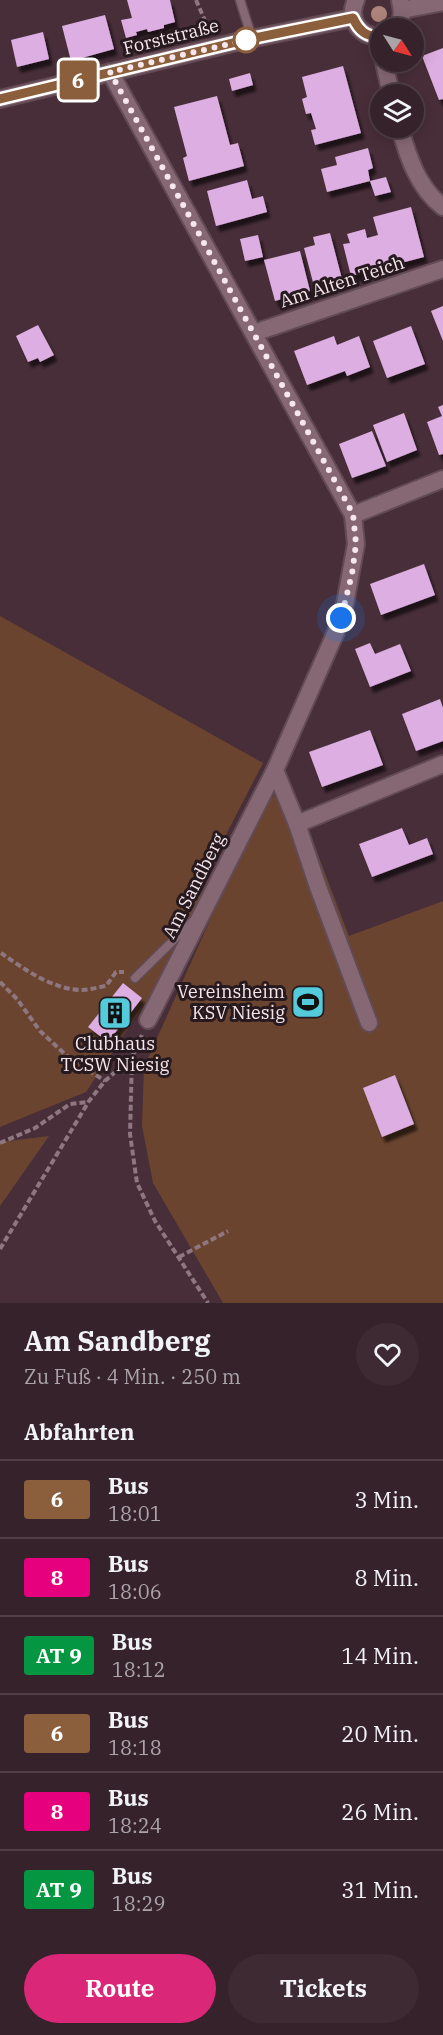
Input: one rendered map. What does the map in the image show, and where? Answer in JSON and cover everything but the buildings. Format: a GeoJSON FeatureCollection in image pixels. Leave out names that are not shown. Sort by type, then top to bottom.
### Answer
{"type":"FeatureCollection","features":[{"type":"Feature","properties":{"kind":"street"},"geometry":{"type":"LineString","coordinates":[[356,0],[352,10],[353,18],[357,27],[370,36]]}},
{"type":"Feature","properties":{"kind":"street"},"geometry":{"type":"LineString","coordinates":[[401,5],[443,2]]}},
{"type":"Feature","properties":{"kind":"street","name":"Forststraße"},"geometry":{"type":"LineString","coordinates":[[0,99],[217,46],[353,18]]}},
{"type":"Feature","properties":{"kind":"street","name":"Am Sandberg"},"geometry":{"type":"LineString","coordinates":[[110,72],[353,514],[356,544],[345,604],[336,632],[275,770],[148,1020]]}},
{"type":"Feature","properties":{"kind":"street"},"geometry":{"type":"LineString","coordinates":[[404,138],[420,181],[427,192],[443,207]]}},
{"type":"Feature","properties":{"kind":"street","name":"Am Alten Teich"},"geometry":{"type":"LineString","coordinates":[[254,333],[443,269]]}},
{"type":"Feature","properties":{"kind":"street"},"geometry":{"type":"LineString","coordinates":[[353,514],[443,479]]}},
{"type":"Feature","properties":{"kind":"street"},"geometry":{"type":"LineString","coordinates":[[297,824],[443,764]]}},
{"type":"Feature","properties":{"kind":"street"},"geometry":{"type":"LineString","coordinates":[[275,770],[297,824],[369,1023]]}},
{"type":"Feature","properties":{"kind":"lane"},"geometry":{"type":"LineString","coordinates":[[240,0],[252,38]]}},
{"type":"Feature","properties":{"kind":"lane"},"geometry":{"type":"LineString","coordinates":[[135,978],[204,908]]}},
{"type":"Feature","properties":{"kind":"path"},"geometry":{"type":"LineString","coordinates":[[196,0],[217,46]]}},
{"type":"Feature","properties":{"kind":"path"},"geometry":{"type":"LineString","coordinates":[[0,952],[38,977],[68,988],[84,991],[106,986],[116,972],[123,972],[135,978]]}},
{"type":"Feature","properties":{"kind":"path"},"geometry":{"type":"LineString","coordinates":[[0,982],[17,999],[40,1031],[68,1057],[105,1081]]}},
{"type":"Feature","properties":{"kind":"path"},"geometry":{"type":"LineString","coordinates":[[148,1020],[132,1058],[130,1134],[137,1183],[155,1221],[208,1303]]}},
{"type":"Feature","properties":{"kind":"path"},"geometry":{"type":"LineString","coordinates":[[0,1249],[89,1101],[105,1081],[132,1058]]}},
{"type":"Feature","properties":{"kind":"path"},"geometry":{"type":"LineString","coordinates":[[0,1143],[35,1128],[70,1104],[89,1101]]}},
{"type":"Feature","properties":{"kind":"path"},"geometry":{"type":"LineString","coordinates":[[178,1257],[228,1231]]}},
{"type":"Feature","properties":{"kind":"shaded area"},"geometry":{"type":"Polygon","coordinates":[[[0,616],[263,763],[201,883],[199,914],[154,990],[86,1092],[0,1127],[0,616]]]}},
{"type":"Feature","properties":{"kind":"shaded area","name":"Vereinsheim KSV Niesig"},"geometry":{"type":"Polygon","coordinates":[[[290,782],[349,936],[443,901],[443,1303],[223,1303],[153,1183],[142,1126],[144,1067],[261,807],[290,782]]]}},
{"type":"Feature","properties":{"kind":"shaded area"},"geometry":{"type":"Polygon","coordinates":[[[49,1136],[0,1206],[0,1142],[49,1136]]]}},
{"type":"Feature","properties":{"kind":"bus line","name":"6"},"geometry":{"type":"LineString","coordinates":[[0,99],[245,40],[353,18],[357,27],[370,36]]}},
{"type":"Feature","properties":{"kind":"place","name":"Vereinsheim KSV Niesig"},"geometry":{"type":"Point","coordinates":[308,1002]}},
{"type":"Feature","properties":{"kind":"place","name":"Clubhaus TCSW Niesig"},"geometry":{"type":"Point","coordinates":[115,1013]}},
{"type":"Feature","properties":{"kind":"route"},"geometry":{"type":"LineString","coordinates":[[246,40],[110,72],[353,514],[356,544],[352,574],[341,618]]}}]}
